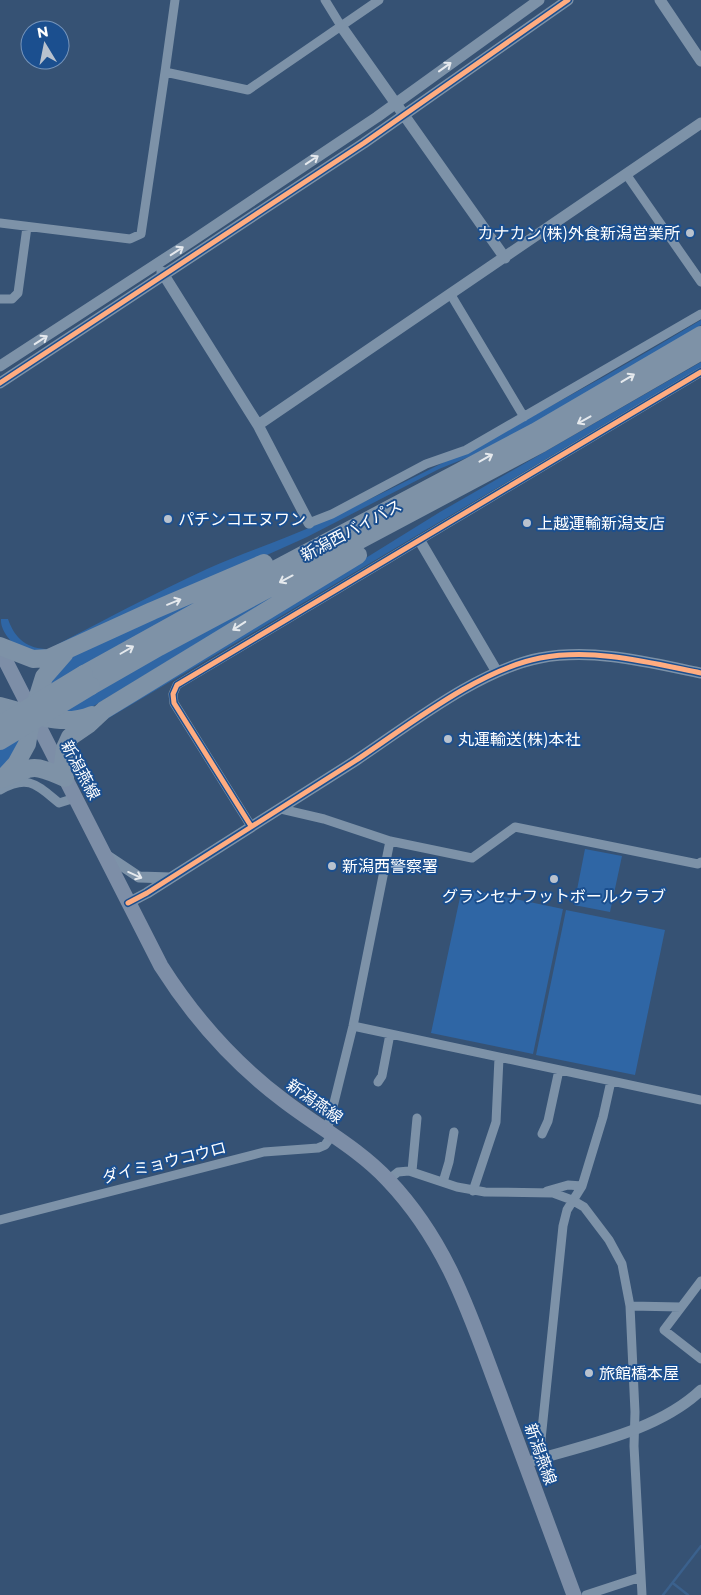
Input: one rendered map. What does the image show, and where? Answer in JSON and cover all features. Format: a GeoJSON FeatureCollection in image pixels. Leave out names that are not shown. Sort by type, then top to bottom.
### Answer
{"type":"FeatureCollection","features":[{"type":"Feature","properties":{"kind":"highway","name":"新潟西バイパス"},"geometry":{"type":"LineString","coordinates":[[0,725],[218,615],[470,475],[701,335]]}},
{"type":"Feature","properties":{"kind":"highway","name":"新潟西バイパス"},"geometry":{"type":"LineString","coordinates":[[470,475],[611,404],[701,351]]}},
{"type":"Feature","properties":{"kind":"highway"},"geometry":{"type":"LineString","coordinates":[[0,646],[33,659],[49,658],[67,652],[152,610],[227,580],[470,475]]}},
{"type":"Feature","properties":{"kind":"highway"},"geometry":{"type":"LineString","coordinates":[[1,783],[25,768],[34,767],[63,775],[65,748],[70,737],[89,724],[104,710],[361,553],[470,475]]}},
{"type":"Feature","properties":{"kind":"highway"},"geometry":{"type":"LineString","coordinates":[[1,783],[24,752],[32,715],[44,677],[67,652]]}},
{"type":"Feature","properties":{"kind":"highway","name":"新潟西バイパス"},"geometry":{"type":"LineString","coordinates":[[0,740],[88,680]]}},
{"type":"Feature","properties":{"kind":"highway"},"geometry":{"type":"LineString","coordinates":[[0,706],[32,715],[68,721],[104,710]]}},
{"type":"Feature","properties":{"kind":"main road","name":"新潟燕線"},"geometry":{"type":"LineString","coordinates":[[0,651],[161,966],[189,1007],[212,1036],[251,1074],[284,1101],[330,1132],[388,1180],[410,1205],[437,1245],[465,1299],[532,1461],[574,1595]]}},
{"type":"Feature","properties":{"kind":"street"},"geometry":{"type":"LineString","coordinates":[[0,223],[130,239],[141,234],[175,0]]}},
{"type":"Feature","properties":{"kind":"street"},"geometry":{"type":"LineString","coordinates":[[325,0],[341,26],[505,258]]}},
{"type":"Feature","properties":{"kind":"street"},"geometry":{"type":"LineString","coordinates":[[165,72],[248,90],[379,0]]}},
{"type":"Feature","properties":{"kind":"street"},"geometry":{"type":"LineString","coordinates":[[0,366],[157,264],[396,102],[540,0]]}},
{"type":"Feature","properties":{"kind":"street"},"geometry":{"type":"LineString","coordinates":[[0,383],[165,276],[405,115],[568,0]]}},
{"type":"Feature","properties":{"kind":"street"},"geometry":{"type":"LineString","coordinates":[[660,0],[701,60]]}},
{"type":"Feature","properties":{"kind":"street"},"geometry":{"type":"LineString","coordinates":[[258,425],[701,123]]}},
{"type":"Feature","properties":{"kind":"street"},"geometry":{"type":"LineString","coordinates":[[626,174],[701,282]]}},
{"type":"Feature","properties":{"kind":"street"},"geometry":{"type":"LineString","coordinates":[[0,299],[12,300],[18,293],[27,227]]}},
{"type":"Feature","properties":{"kind":"street"},"geometry":{"type":"LineString","coordinates":[[157,264],[258,425],[308,523],[332,514],[426,464],[466,450],[701,314]]}},
{"type":"Feature","properties":{"kind":"street"},"geometry":{"type":"LineString","coordinates":[[451,295],[524,417]]}},
{"type":"Feature","properties":{"kind":"street"},"geometry":{"type":"LineString","coordinates":[[251,826],[174,703],[174,690],[182,682],[701,372]]}},
{"type":"Feature","properties":{"kind":"street"},"geometry":{"type":"LineString","coordinates":[[420,541],[497,672]]}},
{"type":"Feature","properties":{"kind":"street"},"geometry":{"type":"LineString","coordinates":[[128,903],[280,809],[445,702],[497,672],[538,658],[596,654],[701,672]]}},
{"type":"Feature","properties":{"kind":"street"},"geometry":{"type":"LineString","coordinates":[[1,783],[12,784],[21,782],[42,787],[59,803],[75,798]]}},
{"type":"Feature","properties":{"kind":"street"},"geometry":{"type":"LineString","coordinates":[[280,809],[324,819],[390,841],[472,858],[515,827],[698,864],[701,862]]}},
{"type":"Feature","properties":{"kind":"street"},"geometry":{"type":"LineString","coordinates":[[330,1132],[390,841]]}},
{"type":"Feature","properties":{"kind":"street"},"geometry":{"type":"LineString","coordinates":[[105,854],[139,878],[171,878]]}},
{"type":"Feature","properties":{"kind":"street"},"geometry":{"type":"LineString","coordinates":[[353,1026],[701,1100]]}},
{"type":"Feature","properties":{"kind":"street"},"geometry":{"type":"LineString","coordinates":[[378,1082],[382,1076],[390,1034]]}},
{"type":"Feature","properties":{"kind":"street"},"geometry":{"type":"LineString","coordinates":[[473,1191],[496,1122],[499,1058]]}},
{"type":"Feature","properties":{"kind":"street"},"geometry":{"type":"LineString","coordinates":[[542,1134],[548,1121],[559,1070]]}},
{"type":"Feature","properties":{"kind":"street"},"geometry":{"type":"LineString","coordinates":[[610,1081],[603,1117],[580,1193],[572,1200],[563,1226],[532,1461],[634,1429],[679,1408],[701,1390]]}},
{"type":"Feature","properties":{"kind":"street"},"geometry":{"type":"LineString","coordinates":[[412,1171],[417,1118]]}},
{"type":"Feature","properties":{"kind":"street","name":"ダイミョウコウロ"},"geometry":{"type":"LineString","coordinates":[[0,1220],[264,1152],[318,1148],[325,1145],[330,1132]]}},
{"type":"Feature","properties":{"kind":"street"},"geometry":{"type":"LineString","coordinates":[[443,1182],[450,1162],[454,1132]]}},
{"type":"Feature","properties":{"kind":"street"},"geometry":{"type":"LineString","coordinates":[[388,1180],[398,1172],[412,1171],[473,1191],[553,1192],[572,1200],[591,1214],[622,1264],[630,1306],[642,1595]]}},
{"type":"Feature","properties":{"kind":"street"},"geometry":{"type":"LineString","coordinates":[[544,1192],[568,1185],[582,1186]]}},
{"type":"Feature","properties":{"kind":"street"},"geometry":{"type":"LineString","coordinates":[[701,1282],[664,1330],[701,1359]]}},
{"type":"Feature","properties":{"kind":"street"},"geometry":{"type":"LineString","coordinates":[[630,1306],[682,1307]]}},
{"type":"Feature","properties":{"kind":"street"},"geometry":{"type":"LineString","coordinates":[[586,1595],[641,1576]]}},
{"type":"Feature","properties":{"kind":"shaded area"},"geometry":{"type":"Polygon","coordinates":[[[701,320],[701,325],[655,354],[491,448],[439,469],[307,537],[48,653],[23,654],[3,629],[1,619],[8,619],[14,632],[23,642],[41,649],[49,649],[207,569],[308,528],[419,475],[514,426],[701,320]]]}},
{"type":"Feature","properties":{"kind":"shaded area"},"geometry":{"type":"Polygon","coordinates":[[[701,362],[701,367],[75,738],[440,512],[701,362]]]}},
{"type":"Feature","properties":{"kind":"shaded area"},"geometry":{"type":"Polygon","coordinates":[[[245,577],[41,691],[56,664],[245,577]]]}},
{"type":"Feature","properties":{"kind":"shaded area"},"geometry":{"type":"Polygon","coordinates":[[[304,579],[82,713],[58,714],[162,654],[304,579]]]}},
{"type":"Feature","properties":{"kind":"shaded area"},"geometry":{"type":"Polygon","coordinates":[[[24,735],[0,773],[0,750],[24,735]]]}},
{"type":"Feature","properties":{"kind":"shaded area"},"geometry":{"type":"Polygon","coordinates":[[[585,849],[622,856],[610,912],[574,905],[585,849]]]}},
{"type":"Feature","properties":{"kind":"shaded area"},"geometry":{"type":"Polygon","coordinates":[[[462,888],[563,909],[533,1054],[431,1033],[462,888]]]}},
{"type":"Feature","properties":{"kind":"shaded area"},"geometry":{"type":"Polygon","coordinates":[[[566,910],[665,930],[635,1075],[536,1055],[566,910]]]}},
{"type":"Feature","properties":{"kind":"waterway"},"geometry":{"type":"LineString","coordinates":[[663,1595],[701,1546]]}},
{"type":"Feature","properties":{"kind":"waterway"},"geometry":{"type":"LineString","coordinates":[[674,1584],[688,1595]]}},
{"type":"Feature","properties":{"kind":"cycle path"},"geometry":{"type":"LineString","coordinates":[[0,383],[364,143],[568,0]]}},
{"type":"Feature","properties":{"kind":"cycle path"},"geometry":{"type":"LineString","coordinates":[[251,826],[174,703],[173,694],[177,685],[701,372]]}},
{"type":"Feature","properties":{"kind":"cycle path"},"geometry":{"type":"LineString","coordinates":[[128,903],[147,893],[355,761],[444,701],[492,674],[516,664],[560,655],[600,655],[701,673]]}},
{"type":"Feature","properties":{"kind":"place","name":"カナカン(株)外食新潟営業所"},"geometry":{"type":"Point","coordinates":[690,233]}},
{"type":"Feature","properties":{"kind":"place","name":"パチンコエヌワン"},"geometry":{"type":"Point","coordinates":[168,519]}},
{"type":"Feature","properties":{"kind":"place","name":"上越運輸新潟支店"},"geometry":{"type":"Point","coordinates":[527,523]}},
{"type":"Feature","properties":{"kind":"place","name":"丸運輸送(株)本社"},"geometry":{"type":"Point","coordinates":[448,739]}},
{"type":"Feature","properties":{"kind":"place","name":"新潟西警察署"},"geometry":{"type":"Point","coordinates":[332,866]}},
{"type":"Feature","properties":{"kind":"place","name":"グランセナフットボールクラブ"},"geometry":{"type":"Point","coordinates":[554,879]}},
{"type":"Feature","properties":{"kind":"place","name":"旅館橋本屋"},"geometry":{"type":"Point","coordinates":[589,1373]}}]}
